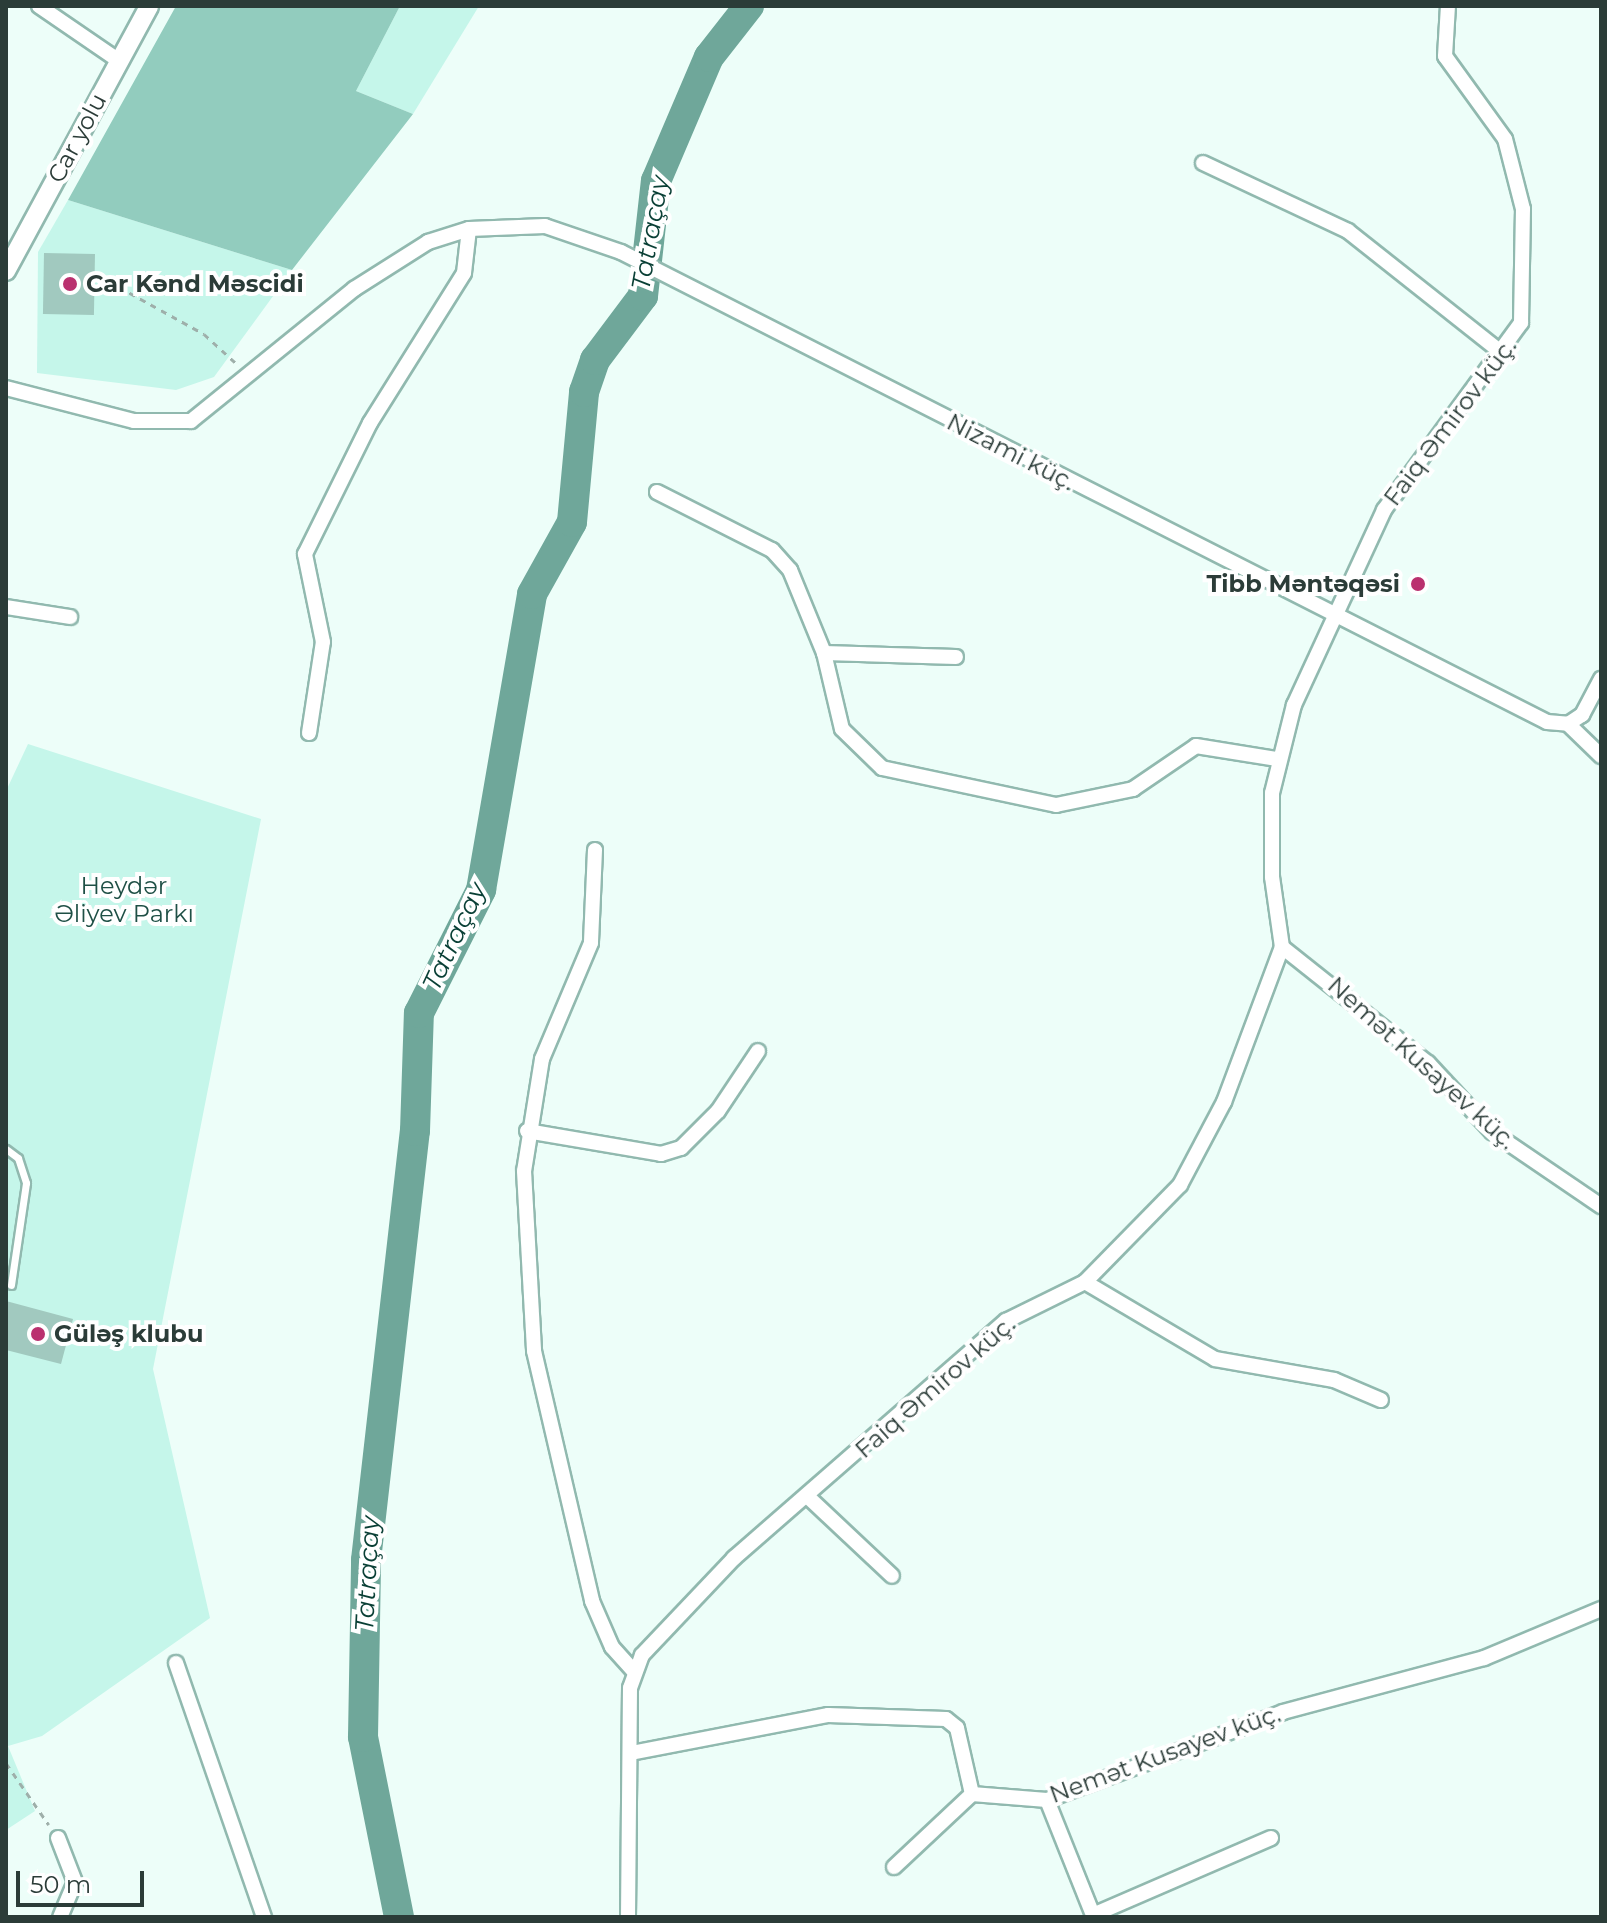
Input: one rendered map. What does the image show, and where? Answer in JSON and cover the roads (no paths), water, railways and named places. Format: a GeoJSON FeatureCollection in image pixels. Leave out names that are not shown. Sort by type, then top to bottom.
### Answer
{"type":"FeatureCollection","features":[{"type":"Feature","properties":{"kind":"street"},"geometry":{"type":"LineString","coordinates":[[39,6],[118,60]]}},
{"type":"Feature","properties":{"kind":"street","name":"Car yolu"},"geometry":{"type":"LineString","coordinates":[[6,271],[149,6]]}},
{"type":"Feature","properties":{"kind":"street","name":"Faiq Əmirov küç."},"geometry":{"type":"LineString","coordinates":[[633,1670],[705,1585],[1006,1321],[1085,1282],[1180,1185],[1224,1102],[1282,947],[1270,843],[1276,759],[1384,510],[1503,354],[1521,323],[1523,209],[1505,139],[1445,56],[1448,6]]}},
{"type":"Feature","properties":{"kind":"street"},"geometry":{"type":"LineString","coordinates":[[1203,163],[1348,231],[1503,354]]}},
{"type":"Feature","properties":{"kind":"street","name":"Nizami küç."},"geometry":{"type":"LineString","coordinates":[[469,229],[545,226],[621,252],[1336,618],[1523,711],[1568,724]]}},
{"type":"Feature","properties":{"kind":"street"},"geometry":{"type":"LineString","coordinates":[[6,388],[90,413],[166,424],[216,408],[394,262],[469,229]]}},
{"type":"Feature","properties":{"kind":"street"},"geometry":{"type":"LineString","coordinates":[[309,733],[323,642],[305,554],[370,423],[458,285],[469,229]]}},
{"type":"Feature","properties":{"kind":"street"},"geometry":{"type":"LineString","coordinates":[[657,492],[772,550],[807,600],[824,653],[834,711],[866,759],[1023,803],[1056,805],[1126,792],[1196,746],[1276,759]]}},
{"type":"Feature","properties":{"kind":"street"},"geometry":{"type":"LineString","coordinates":[[6,607],[70,617]]}},
{"type":"Feature","properties":{"kind":"street"},"geometry":{"type":"LineString","coordinates":[[824,653],[956,657]]}},
{"type":"Feature","properties":{"kind":"street"},"geometry":{"type":"LineString","coordinates":[[1601,679],[1568,724],[1601,756]]}},
{"type":"Feature","properties":{"kind":"street"},"geometry":{"type":"LineString","coordinates":[[595,850],[591,943],[542,1059],[527,1131],[534,1351],[592,1601],[612,1647],[633,1670],[628,1917]]}},
{"type":"Feature","properties":{"kind":"street","name":"Nemət Kusayev küç."},"geometry":{"type":"LineString","coordinates":[[1282,947],[1428,1063],[1492,1132],[1601,1206]]}},
{"type":"Feature","properties":{"kind":"street"},"geometry":{"type":"LineString","coordinates":[[527,1131],[661,1154],[681,1148],[718,1111],[758,1051]]}},
{"type":"Feature","properties":{"kind":"street"},"geometry":{"type":"LineString","coordinates":[[1085,1282],[1215,1359],[1334,1380],[1381,1400]]}},
{"type":"Feature","properties":{"kind":"street"},"geometry":{"type":"LineString","coordinates":[[808,1497],[892,1576]]}},
{"type":"Feature","properties":{"kind":"street","name":"Nemət Kusayev küç."},"geometry":{"type":"LineString","coordinates":[[972,1794],[1047,1800],[1283,1712],[1484,1658],[1601,1609]]}},
{"type":"Feature","properties":{"kind":"street"},"geometry":{"type":"LineString","coordinates":[[176,1663],[264,1917]]}},
{"type":"Feature","properties":{"kind":"street"},"geometry":{"type":"LineString","coordinates":[[631,1753],[828,1715],[946,1719],[957,1728],[972,1794],[894,1867]]}},
{"type":"Feature","properties":{"kind":"street"},"geometry":{"type":"LineString","coordinates":[[1047,1800],[1093,1915],[1271,1838]]}},
{"type":"Feature","properties":{"kind":"street"},"geometry":{"type":"LineString","coordinates":[[58,1838],[75,1882],[60,1917]]}},
{"type":"Feature","properties":{"kind":"lane"},"geometry":{"type":"LineString","coordinates":[[6,1149],[18,1158],[26,1183],[11,1285]]}},
{"type":"Feature","properties":{"kind":"waterway","name":"Tatraçay"},"geometry":{"type":"LineString","coordinates":[[399,1917],[363,1737],[366,1560],[415,1131],[419,1013],[481,890],[532,594],[572,522],[584,392],[595,360],[643,296],[656,181],[709,57],[749,6]]}},
{"type":"Feature","properties":{"kind":"place","name":"Car Kənd Məscidi"},"geometry":{"type":"Point","coordinates":[70,284]}},
{"type":"Feature","properties":{"kind":"place","name":"Tibb Məntəqəsi"},"geometry":{"type":"Point","coordinates":[1418,584]}},
{"type":"Feature","properties":{"kind":"place","name":"Güləş klubu"},"geometry":{"type":"Point","coordinates":[38,1334]}},
{"type":"Feature","properties":{"kind":"park label","name":"Heydər Əliyev Parkı"},"geometry":{"type":"Point","coordinates":[124,900]}}]}
